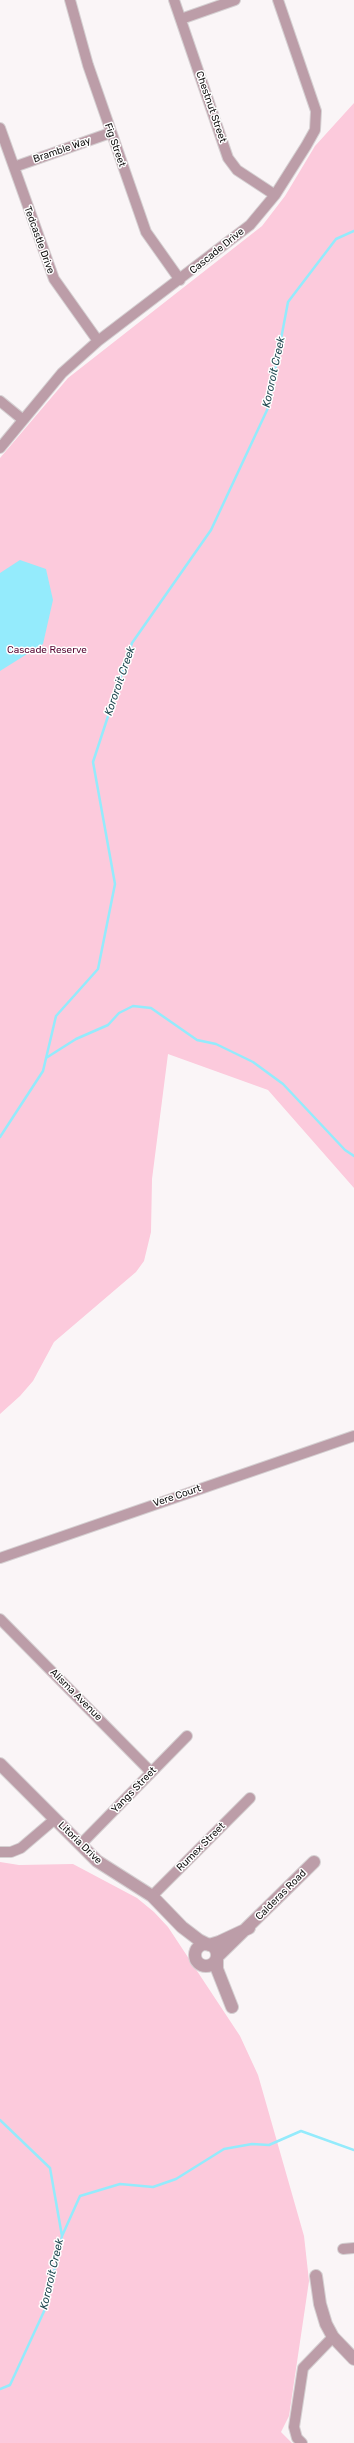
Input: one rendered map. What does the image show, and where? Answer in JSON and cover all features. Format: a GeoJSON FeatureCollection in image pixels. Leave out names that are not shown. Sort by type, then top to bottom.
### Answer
{"type":"FeatureCollection","features":[{"type":"Feature","properties":{"kind":"street","name":"Fig Street"},"geometry":{"type":"LineString","coordinates":[[70,0],[88,65],[110,133],[146,232],[180,280]]}},
{"type":"Feature","properties":{"kind":"street","name":"Chestnut Street"},"geometry":{"type":"LineString","coordinates":[[174,0],[228,158],[237,170],[275,195]]}},
{"type":"Feature","properties":{"kind":"street"},"geometry":{"type":"LineString","coordinates":[[181,19],[235,0]]}},
{"type":"Feature","properties":{"kind":"street","name":"Cascade Drive"},"geometry":{"type":"LineString","coordinates":[[0,448],[22,419],[62,373],[98,341],[180,280],[250,225],[275,195],[315,130],[317,121],[316,111],[278,0]]}},
{"type":"Feature","properties":{"kind":"street","name":"Tedcastle Drive"},"geometry":{"type":"LineString","coordinates":[[0,128],[54,279],[98,341]]}},
{"type":"Feature","properties":{"kind":"street","name":"Bramble Way"},"geometry":{"type":"LineString","coordinates":[[14,167],[110,133]]}},
{"type":"Feature","properties":{"kind":"street"},"geometry":{"type":"LineString","coordinates":[[0,400],[22,419]]}},
{"type":"Feature","properties":{"kind":"street","name":"Vere Court"},"geometry":{"type":"LineString","coordinates":[[0,1558],[354,1436]]}},
{"type":"Feature","properties":{"kind":"street","name":"Alisma Avenue"},"geometry":{"type":"LineString","coordinates":[[0,1619],[151,1772]]}},
{"type":"Feature","properties":{"kind":"street","name":"Yangs Street"},"geometry":{"type":"LineString","coordinates":[[81,1844],[187,1736]]}},
{"type":"Feature","properties":{"kind":"street","name":"Litoria Drive"},"geometry":{"type":"LineString","coordinates":[[0,1764],[97,1861],[152,1896],[192,1935],[215,1949],[217,1969],[232,2007],[223,1997],[203,1966],[196,1962],[192,1947],[175,1927],[167,1912]]}},
{"type":"Feature","properties":{"kind":"street","name":"Rumex Street"},"geometry":{"type":"LineString","coordinates":[[152,1896],[250,1798]]}},
{"type":"Feature","properties":{"kind":"street"},"geometry":{"type":"LineString","coordinates":[[0,1852],[12,1852],[22,1848],[55,1819]]}},
{"type":"Feature","properties":{"kind":"street","name":"Calderas Road"},"geometry":{"type":"LineString","coordinates":[[217,1957],[314,1862]]}},
{"type":"Feature","properties":{"kind":"street","name":"Calderas Road"},"geometry":{"type":"LineString","coordinates":[[209,1945],[219,1942],[248,1928]]}},
{"type":"Feature","properties":{"kind":"street"},"geometry":{"type":"LineString","coordinates":[[194,1955],[199,1946],[209,1945]]}},
{"type":"Feature","properties":{"kind":"street"},"geometry":{"type":"LineString","coordinates":[[203,1966],[210,1966],[217,1957]]}},
{"type":"Feature","properties":{"kind":"street"},"geometry":{"type":"LineString","coordinates":[[344,2250],[354,2248]]}},
{"type":"Feature","properties":{"kind":"street"},"geometry":{"type":"LineString","coordinates":[[316,2276],[322,2314],[333,2337],[354,2359]]}},
{"type":"Feature","properties":{"kind":"street"},"geometry":{"type":"LineString","coordinates":[[302,2443],[297,2438],[294,2427],[303,2368],[333,2337]]}},
{"type":"Feature","properties":{"kind":"green space","name":"Cascade Reserve"},"geometry":{"type":"Polygon","coordinates":[[[354,103],[354,1188],[268,1090],[168,1054],[152,1179],[151,1232],[144,1261],[136,1272],[54,1342],[33,1381],[20,1396],[0,1414],[0,458],[68,378],[262,226],[285,196],[315,146],[354,103]]]}},
{"type":"Feature","properties":{"kind":"green space"},"geometry":{"type":"Polygon","coordinates":[[[0,1862],[19,1865],[73,1864],[137,1898],[154,1912],[168,1927],[240,2036],[258,2075],[304,2236],[309,2281],[289,2416],[281,2432],[292,2443],[0,2443],[0,1862]]]}},
{"type":"Feature","properties":{"kind":"water"},"geometry":{"type":"Polygon","coordinates":[[[20,560],[46,569],[53,600],[43,644],[0,671],[0,573],[20,560]]]}},
{"type":"Feature","properties":{"kind":"waterway","name":"Kororoit Creek"},"geometry":{"type":"LineString","coordinates":[[0,1137],[43,1071],[56,1016],[98,969],[115,884],[93,762],[132,643],[211,530],[268,408],[288,302],[336,239],[354,231]]}},
{"type":"Feature","properties":{"kind":"waterway"},"geometry":{"type":"LineString","coordinates":[[46,1058],[76,1039],[108,1025],[119,1013],[133,1006],[151,1008],[197,1040],[216,1044],[253,1062],[283,1084],[345,1150],[354,1156]]}},
{"type":"Feature","properties":{"kind":"waterway","name":"Kororoit Creek"},"geometry":{"type":"LineString","coordinates":[[0,2120],[50,2168],[62,2236],[46,2307],[10,2385],[0,2389]]}},
{"type":"Feature","properties":{"kind":"waterway"},"geometry":{"type":"LineString","coordinates":[[62,2236],[80,2196],[120,2184],[153,2187],[176,2179],[224,2149],[252,2144],[269,2145],[301,2131],[354,2150]]}}]}
